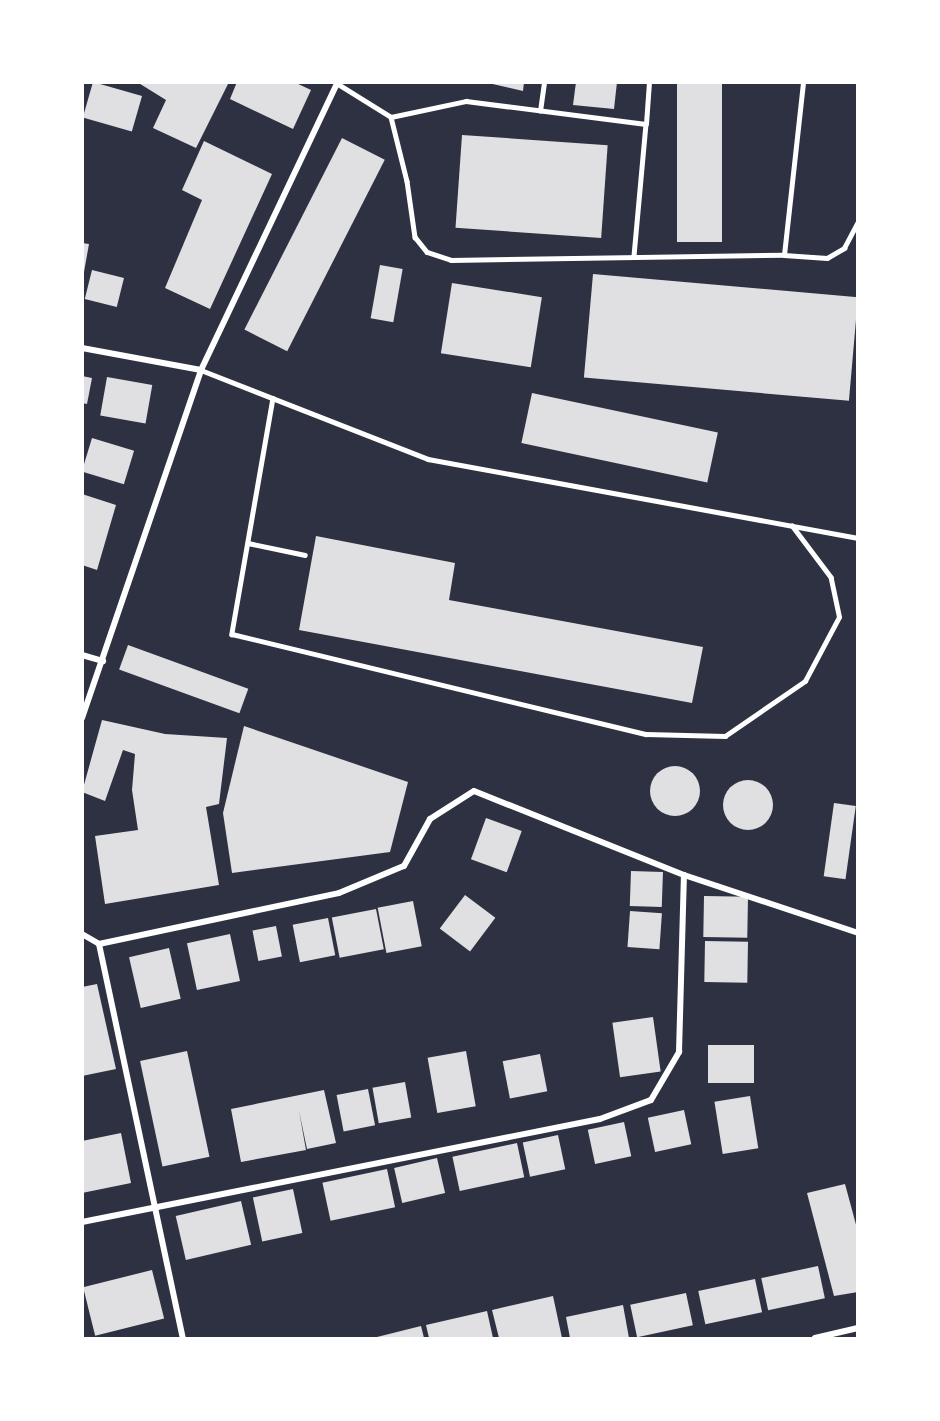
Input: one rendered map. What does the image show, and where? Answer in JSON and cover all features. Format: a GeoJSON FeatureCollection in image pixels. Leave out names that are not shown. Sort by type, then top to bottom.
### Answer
{"type":"FeatureCollection","features":[{"type":"Feature","properties":{"kind":"street"},"geometry":{"type":"LineString","coordinates":[[82,718],[201,370],[338,83]]}},
{"type":"Feature","properties":{"kind":"street"},"geometry":{"type":"LineString","coordinates":[[82,348],[201,370]]}},
{"type":"Feature","properties":{"kind":"street"},"geometry":{"type":"LineString","coordinates":[[82,655],[103,661]]}},
{"type":"Feature","properties":{"kind":"street"},"geometry":{"type":"LineString","coordinates":[[82,934],[99,944],[339,893],[404,866],[430,819],[474,791],[684,874],[858,933]]}},
{"type":"Feature","properties":{"kind":"street"},"geometry":{"type":"LineString","coordinates":[[82,1222],[600,1119],[651,1100],[679,1052],[684,874]]}},
{"type":"Feature","properties":{"kind":"street"},"geometry":{"type":"LineString","coordinates":[[99,944],[152,1208],[183,1338]]}},
{"type":"Feature","properties":{"kind":"street"},"geometry":{"type":"LineString","coordinates":[[815,1338],[858,1328]]}},
{"type":"Feature","properties":{"kind":"lane"},"geometry":{"type":"LineString","coordinates":[[540,111],[544,82]]}},
{"type":"Feature","properties":{"kind":"lane"},"geometry":{"type":"LineString","coordinates":[[634,256],[649,82]]}},
{"type":"Feature","properties":{"kind":"lane"},"geometry":{"type":"LineString","coordinates":[[784,255],[803,82]]}},
{"type":"Feature","properties":{"kind":"lane"},"geometry":{"type":"LineString","coordinates":[[338,83],[391,117],[407,181],[415,237],[427,252],[451,260],[784,255],[827,258],[844,248],[858,222]]}},
{"type":"Feature","properties":{"kind":"lane"},"geometry":{"type":"LineString","coordinates":[[391,117],[466,101],[646,124]]}},
{"type":"Feature","properties":{"kind":"lane"},"geometry":{"type":"LineString","coordinates":[[201,370],[428,459],[858,538]]}},
{"type":"Feature","properties":{"kind":"lane"},"geometry":{"type":"LineString","coordinates":[[273,398],[232,634],[646,734],[725,736],[804,681],[839,618],[831,578],[792,526]]}},
{"type":"Feature","properties":{"kind":"lane"},"geometry":{"type":"LineString","coordinates":[[248,543],[305,555]]}},
{"type":"Feature","properties":{"kind":"building"},"geometry":{"type":"Polygon","coordinates":[[[93,82],[142,96],[132,132],[83,118],[93,82]]]}},
{"type":"Feature","properties":{"kind":"building"},"geometry":{"type":"Polygon","coordinates":[[[137,82],[229,82],[196,148],[153,128],[166,100],[137,82]]]}},
{"type":"Feature","properties":{"kind":"building"},"geometry":{"type":"Polygon","coordinates":[[[237,82],[294,82],[311,90],[293,129],[230,99],[237,82]]]}},
{"type":"Feature","properties":{"kind":"building"},"geometry":{"type":"Polygon","coordinates":[[[484,82],[524,82],[523,91],[484,82]]]}},
{"type":"Feature","properties":{"kind":"building"},"geometry":{"type":"Polygon","coordinates":[[[576,82],[617,82],[614,109],[573,105],[576,82]]]}},
{"type":"Feature","properties":{"kind":"building"},"geometry":{"type":"Polygon","coordinates":[[[677,82],[722,82],[722,242],[677,242],[677,82]]]}},
{"type":"Feature","properties":{"kind":"building"},"geometry":{"type":"Polygon","coordinates":[[[462,135],[608,145],[601,238],[456,228],[462,135]]]}},
{"type":"Feature","properties":{"kind":"building"},"geometry":{"type":"Polygon","coordinates":[[[342,138],[385,160],[287,351],[244,330],[342,138]]]}},
{"type":"Feature","properties":{"kind":"building"},"geometry":{"type":"Polygon","coordinates":[[[204,141],[272,174],[210,309],[165,288],[202,200],[182,190],[204,141]]]}},
{"type":"Feature","properties":{"kind":"building"},"geometry":{"type":"Polygon","coordinates":[[[82,243],[89,244],[84,272],[82,272],[82,243]]]}},
{"type":"Feature","properties":{"kind":"building"},"geometry":{"type":"Polygon","coordinates":[[[380,265],[403,269],[393,322],[371,318],[380,265]]]}},
{"type":"Feature","properties":{"kind":"building"},"geometry":{"type":"Polygon","coordinates":[[[92,270],[124,278],[117,307],[85,299],[92,270]]]}},
{"type":"Feature","properties":{"kind":"building"},"geometry":{"type":"Polygon","coordinates":[[[593,274],[858,297],[849,401],[584,378],[593,274]]]}},
{"type":"Feature","properties":{"kind":"building"},"geometry":{"type":"Polygon","coordinates":[[[452,283],[542,297],[531,367],[441,353],[452,283]]]}},
{"type":"Feature","properties":{"kind":"building"},"geometry":{"type":"Polygon","coordinates":[[[82,376],[92,378],[87,404],[82,403],[82,376]]]}},
{"type":"Feature","properties":{"kind":"building"},"geometry":{"type":"Polygon","coordinates":[[[107,377],[152,385],[146,423],[100,415],[107,377]]]}},
{"type":"Feature","properties":{"kind":"building"},"geometry":{"type":"Polygon","coordinates":[[[532,393],[718,433],[707,482],[521,443],[532,393]]]}},
{"type":"Feature","properties":{"kind":"building"},"geometry":{"type":"Polygon","coordinates":[[[92,438],[134,451],[124,484],[82,472],[92,438]]]}},
{"type":"Feature","properties":{"kind":"building"},"geometry":{"type":"Polygon","coordinates":[[[82,494],[116,505],[97,570],[82,565],[82,494]]]}},
{"type":"Feature","properties":{"kind":"building"},"geometry":{"type":"Polygon","coordinates":[[[316,536],[455,563],[449,600],[703,647],[692,703],[299,630],[316,536]]]}},
{"type":"Feature","properties":{"kind":"building"},"geometry":{"type":"Polygon","coordinates":[[[128,645],[248,689],[239,713],[119,669],[128,645]]]}},
{"type":"Feature","properties":{"kind":"building"},"geometry":{"type":"Polygon","coordinates":[[[102,720],[165,734],[227,738],[219,804],[206,807],[219,885],[105,904],[95,836],[138,830],[132,790],[135,754],[123,750],[105,801],[82,792],[102,720]]]}},
{"type":"Feature","properties":{"kind":"building"},"geometry":{"type":"Polygon","coordinates":[[[244,726],[408,782],[390,852],[232,873],[223,813],[244,726]]]}},
{"type":"Feature","properties":{"kind":"building"},"geometry":{"type":"Polygon","coordinates":[[[675,766],[689,770],[696,777],[700,791],[696,805],[689,812],[675,816],[661,812],[654,805],[650,791],[654,777],[661,770],[675,766]]]}},
{"type":"Feature","properties":{"kind":"building"},"geometry":{"type":"Polygon","coordinates":[[[748,780],[762,784],[769,791],[773,805],[769,819],[762,826],[748,830],[734,826],[727,819],[723,805],[727,791],[734,784],[748,780]]]}},
{"type":"Feature","properties":{"kind":"building"},"geometry":{"type":"Polygon","coordinates":[[[834,803],[856,806],[845,879],[824,876],[834,803]]]}},
{"type":"Feature","properties":{"kind":"building"},"geometry":{"type":"Polygon","coordinates":[[[486,818],[522,831],[507,872],[471,859],[486,818]]]}},
{"type":"Feature","properties":{"kind":"building"},"geometry":{"type":"Polygon","coordinates":[[[631,871],[663,872],[662,907],[630,906],[631,871]]]}},
{"type":"Feature","properties":{"kind":"building"},"geometry":{"type":"Polygon","coordinates":[[[465,895],[495,918],[470,951],[440,929],[465,895]]]}},
{"type":"Feature","properties":{"kind":"building"},"geometry":{"type":"Polygon","coordinates":[[[704,896],[748,897],[747,938],[703,937],[704,896]]]}},
{"type":"Feature","properties":{"kind":"building"},"geometry":{"type":"Polygon","coordinates":[[[413,901],[422,946],[386,953],[378,908],[413,901]]]}},
{"type":"Feature","properties":{"kind":"building"},"geometry":{"type":"Polygon","coordinates":[[[376,909],[384,949],[340,958],[332,918],[376,909]]]}},
{"type":"Feature","properties":{"kind":"building"},"geometry":{"type":"Polygon","coordinates":[[[630,911],[662,913],[659,949],[627,947],[630,911]]]}},
{"type":"Feature","properties":{"kind":"building"},"geometry":{"type":"Polygon","coordinates":[[[328,918],[335,955],[300,962],[293,925],[328,918]]]}},
{"type":"Feature","properties":{"kind":"building"},"geometry":{"type":"Polygon","coordinates":[[[276,926],[282,956],[258,961],[252,931],[276,926]]]}},
{"type":"Feature","properties":{"kind":"building"},"geometry":{"type":"Polygon","coordinates":[[[230,934],[240,981],[197,990],[187,943],[230,934]]]}},
{"type":"Feature","properties":{"kind":"building"},"geometry":{"type":"Polygon","coordinates":[[[705,941],[748,942],[747,983],[704,982],[705,941]]]}},
{"type":"Feature","properties":{"kind":"building"},"geometry":{"type":"Polygon","coordinates":[[[169,948],[181,999],[141,1008],[129,957],[169,948]]]}},
{"type":"Feature","properties":{"kind":"building"},"geometry":{"type":"Polygon","coordinates":[[[97,984],[116,1069],[82,1076],[82,987],[97,984]]]}},
{"type":"Feature","properties":{"kind":"building"},"geometry":{"type":"Polygon","coordinates":[[[653,1017],[661,1071],[620,1077],[612,1023],[653,1017]]]}},
{"type":"Feature","properties":{"kind":"building"},"geometry":{"type":"Polygon","coordinates":[[[708,1045],[754,1045],[754,1083],[708,1083],[708,1045]]]}},
{"type":"Feature","properties":{"kind":"building"},"geometry":{"type":"Polygon","coordinates":[[[187,1051],[209,1157],[163,1167],[140,1061],[187,1051]]]}},
{"type":"Feature","properties":{"kind":"building"},"geometry":{"type":"Polygon","coordinates":[[[466,1051],[476,1106],[437,1113],[428,1058],[466,1051]]]}},
{"type":"Feature","properties":{"kind":"building"},"geometry":{"type":"Polygon","coordinates":[[[540,1054],[547,1091],[510,1099],[503,1061],[540,1054]]]}},
{"type":"Feature","properties":{"kind":"building"},"geometry":{"type":"Polygon","coordinates":[[[405,1082],[411,1117],[379,1123],[373,1088],[405,1082]]]}},
{"type":"Feature","properties":{"kind":"building"},"geometry":{"type":"Polygon","coordinates":[[[368,1089],[375,1125],[344,1131],[337,1095],[368,1089]]]}},
{"type":"Feature","properties":{"kind":"building"},"geometry":{"type":"Polygon","coordinates":[[[324,1090],[336,1143],[307,1149],[299,1111],[306,1150],[241,1162],[231,1109],[324,1090]]]}},
{"type":"Feature","properties":{"kind":"building"},"geometry":{"type":"Polygon","coordinates":[[[750,1096],[758,1148],[723,1154],[714,1102],[750,1096]]]}},
{"type":"Feature","properties":{"kind":"building"},"geometry":{"type":"Polygon","coordinates":[[[684,1110],[691,1144],[655,1152],[648,1118],[684,1110]]]}},
{"type":"Feature","properties":{"kind":"building"},"geometry":{"type":"Polygon","coordinates":[[[624,1122],[631,1156],[595,1164],[588,1130],[624,1122]]]}},
{"type":"Feature","properties":{"kind":"building"},"geometry":{"type":"Polygon","coordinates":[[[121,1133],[131,1183],[82,1193],[82,1141],[121,1133]]]}},
{"type":"Feature","properties":{"kind":"building"},"geometry":{"type":"Polygon","coordinates":[[[558,1135],[565,1169],[530,1177],[523,1142],[558,1135]]]}},
{"type":"Feature","properties":{"kind":"building"},"geometry":{"type":"Polygon","coordinates":[[[517,1143],[524,1177],[460,1191],[452,1157],[517,1143]]]}},
{"type":"Feature","properties":{"kind":"building"},"geometry":{"type":"Polygon","coordinates":[[[437,1158],[445,1193],[402,1203],[394,1168],[437,1158]]]}},
{"type":"Feature","properties":{"kind":"building"},"geometry":{"type":"Polygon","coordinates":[[[387,1169],[395,1207],[331,1221],[322,1183],[387,1169]]]}},
{"type":"Feature","properties":{"kind":"building"},"geometry":{"type":"Polygon","coordinates":[[[845,1184],[858,1232],[858,1292],[834,1296],[807,1193],[845,1184]]]}},
{"type":"Feature","properties":{"kind":"building"},"geometry":{"type":"Polygon","coordinates":[[[293,1189],[302,1233],[262,1242],[253,1198],[293,1189]]]}},
{"type":"Feature","properties":{"kind":"building"},"geometry":{"type":"Polygon","coordinates":[[[241,1201],[251,1245],[186,1260],[176,1216],[241,1201]]]}},
{"type":"Feature","properties":{"kind":"building"},"geometry":{"type":"Polygon","coordinates":[[[818,1266],[825,1298],[768,1310],[761,1278],[818,1266]]]}},
{"type":"Feature","properties":{"kind":"building"},"geometry":{"type":"Polygon","coordinates":[[[152,1270],[164,1319],[95,1336],[83,1287],[152,1270]]]}},
{"type":"Feature","properties":{"kind":"building"},"geometry":{"type":"Polygon","coordinates":[[[755,1279],[762,1312],[705,1324],[698,1291],[755,1279]]]}},
{"type":"Feature","properties":{"kind":"building"},"geometry":{"type":"Polygon","coordinates":[[[686,1293],[693,1325],[637,1337],[630,1305],[686,1293]]]}},
{"type":"Feature","properties":{"kind":"building"},"geometry":{"type":"Polygon","coordinates":[[[553,1296],[562,1338],[499,1338],[492,1310],[553,1296]]]}},
{"type":"Feature","properties":{"kind":"building"},"geometry":{"type":"Polygon","coordinates":[[[623,1305],[629,1338],[570,1338],[566,1317],[623,1305]]]}},
{"type":"Feature","properties":{"kind":"building"},"geometry":{"type":"Polygon","coordinates":[[[487,1311],[493,1338],[429,1338],[426,1325],[487,1311]]]}},
{"type":"Feature","properties":{"kind":"building"},"geometry":{"type":"Polygon","coordinates":[[[421,1326],[424,1338],[373,1338],[421,1326]]]}}]}
